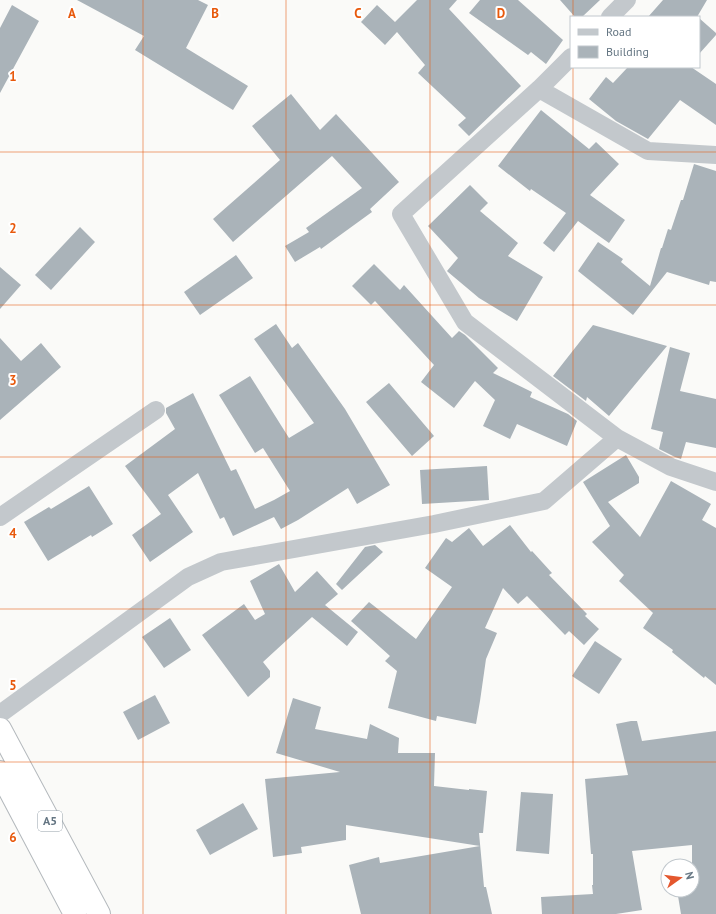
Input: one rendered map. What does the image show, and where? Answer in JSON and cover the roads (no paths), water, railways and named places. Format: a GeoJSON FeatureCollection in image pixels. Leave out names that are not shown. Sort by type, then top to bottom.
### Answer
{"type":"FeatureCollection","features":[{"type":"Feature","properties":{"kind":"highway","name":"A5"},"geometry":{"type":"LineString","coordinates":[[0,728],[99,914]]}},
{"type":"Feature","properties":{"kind":"highway","name":"A5"},"geometry":{"type":"LineString","coordinates":[[0,772],[75,914]]}},
{"type":"Feature","properties":{"kind":"street"},"geometry":{"type":"LineString","coordinates":[[611,16],[627,0]]}},
{"type":"Feature","properties":{"kind":"street"},"geometry":{"type":"LineString","coordinates":[[570,58],[539,89],[401,214],[465,322],[617,438],[671,466],[716,482]]}},
{"type":"Feature","properties":{"kind":"street"},"geometry":{"type":"LineString","coordinates":[[539,89],[648,151],[716,155]]}},
{"type":"Feature","properties":{"kind":"street"},"geometry":{"type":"LineString","coordinates":[[0,517],[156,410]]}},
{"type":"Feature","properties":{"kind":"street"},"geometry":{"type":"LineString","coordinates":[[0,714],[188,577],[221,562],[434,524],[544,501],[617,438]]}}]}
